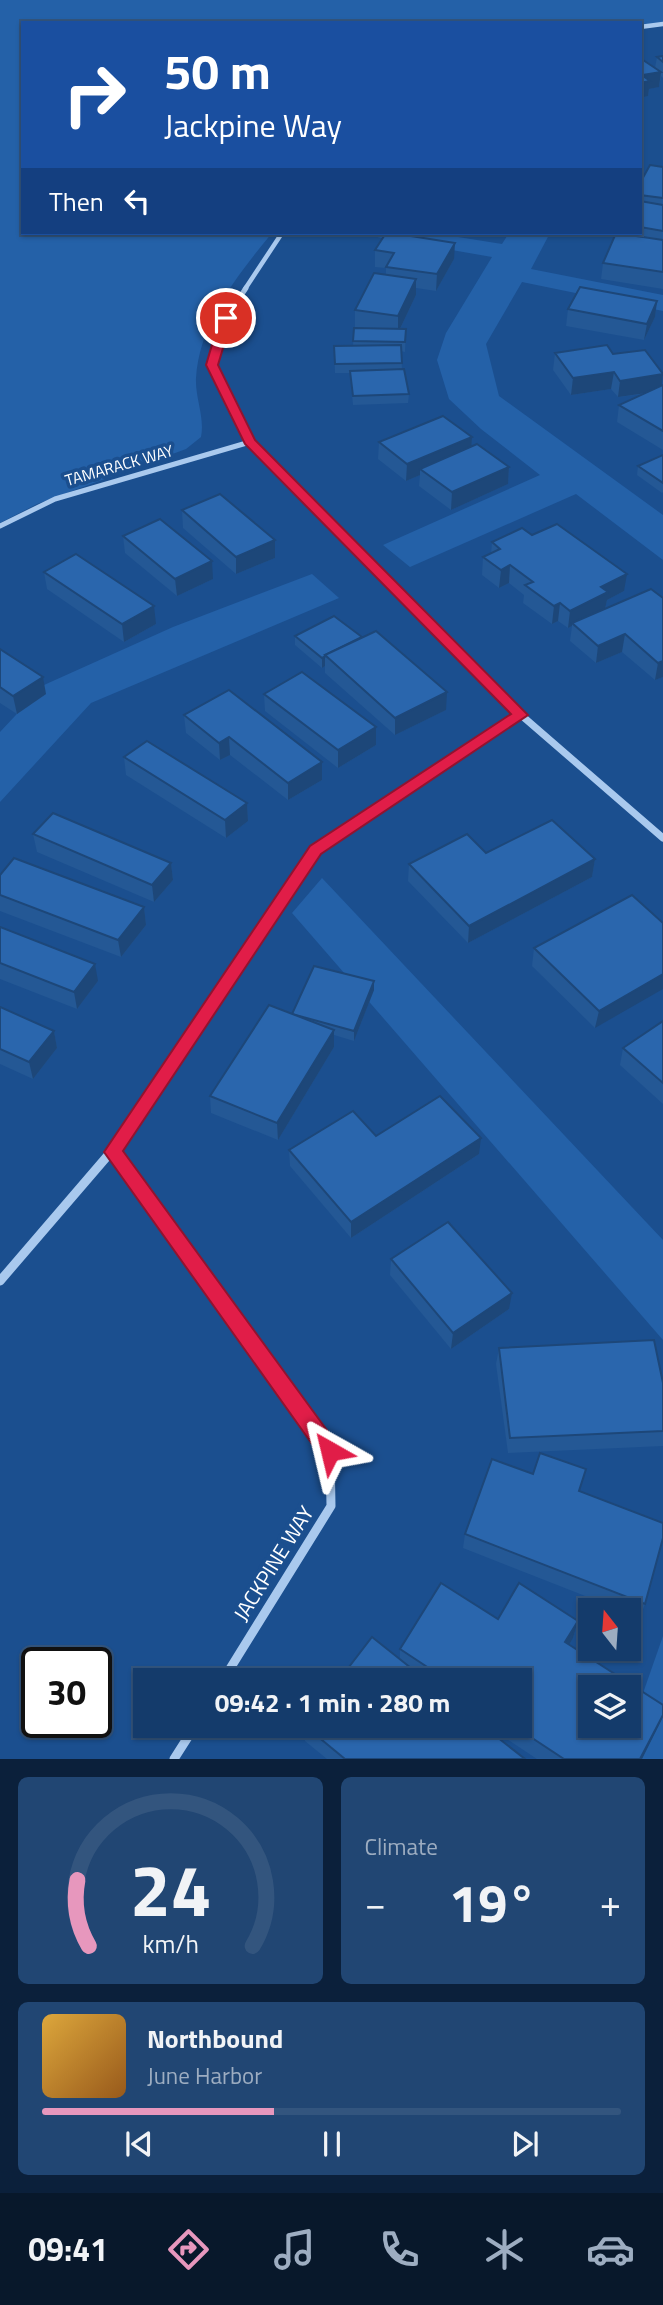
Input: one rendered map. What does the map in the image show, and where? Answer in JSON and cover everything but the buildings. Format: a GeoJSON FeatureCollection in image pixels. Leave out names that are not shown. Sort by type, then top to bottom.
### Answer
{"type":"FeatureCollection","features":[{"type":"Feature","properties":{"kind":"street"},"geometry":{"type":"LineString","coordinates":[[642,27],[663,24]]}},
{"type":"Feature","properties":{"kind":"street"},"geometry":{"type":"LineString","coordinates":[[281,235],[226,318],[212,365],[250,442],[521,715],[663,838]]}},
{"type":"Feature","properties":{"kind":"street","name":"TAMARACK WAY"},"geometry":{"type":"LineString","coordinates":[[0,526],[55,499],[250,442]]}},
{"type":"Feature","properties":{"kind":"street"},"geometry":{"type":"LineString","coordinates":[[0,1281],[113,1152],[316,850],[521,715]]}},
{"type":"Feature","properties":{"kind":"street","name":"JACKPINE WAY"},"geometry":{"type":"LineString","coordinates":[[113,1152],[330,1451],[331,1506],[230,1668]]}},
{"type":"Feature","properties":{"kind":"street"},"geometry":{"type":"LineString","coordinates":[[174,1759],[187,1738]]}},
{"type":"Feature","properties":{"kind":"shaded area"},"geometry":{"type":"Polygon","coordinates":[[[0,0],[663,0],[663,25],[642,28],[642,21],[21,21],[21,235],[270,235],[222,300],[205,337],[196,378],[202,422],[201,437],[186,449],[37,504],[0,523],[0,0]]]}},
{"type":"Feature","properties":{"kind":"shaded area"},"geometry":{"type":"Polygon","coordinates":[[[366,235],[446,235],[502,244],[508,235],[549,235],[531,269],[663,295],[663,311],[522,282],[486,344],[499,396],[663,515],[663,560],[576,494],[410,567],[383,545],[540,475],[481,429],[449,399],[437,360],[446,333],[492,257],[366,235]]]}},
{"type":"Feature","properties":{"kind":"shaded area"},"geometry":{"type":"Polygon","coordinates":[[[312,574],[339,598],[91,703],[0,802],[0,732],[44,685],[173,627],[312,574]]]}},
{"type":"Feature","properties":{"kind":"shaded area"},"geometry":{"type":"Polygon","coordinates":[[[322,878],[663,1240],[663,1340],[292,913],[322,878]]]}},
{"type":"Feature","properties":{"kind":"shaded area"},"geometry":{"type":"Polygon","coordinates":[[[663,1636],[663,1759],[620,1759],[627,1738],[641,1738],[641,1699],[663,1636]]]}},
{"type":"Feature","properties":{"kind":"route"},"geometry":{"type":"LineString","coordinates":[[226,318],[212,365],[250,442],[521,715],[316,850],[113,1152],[279,1385],[330,1451]]}}]}
